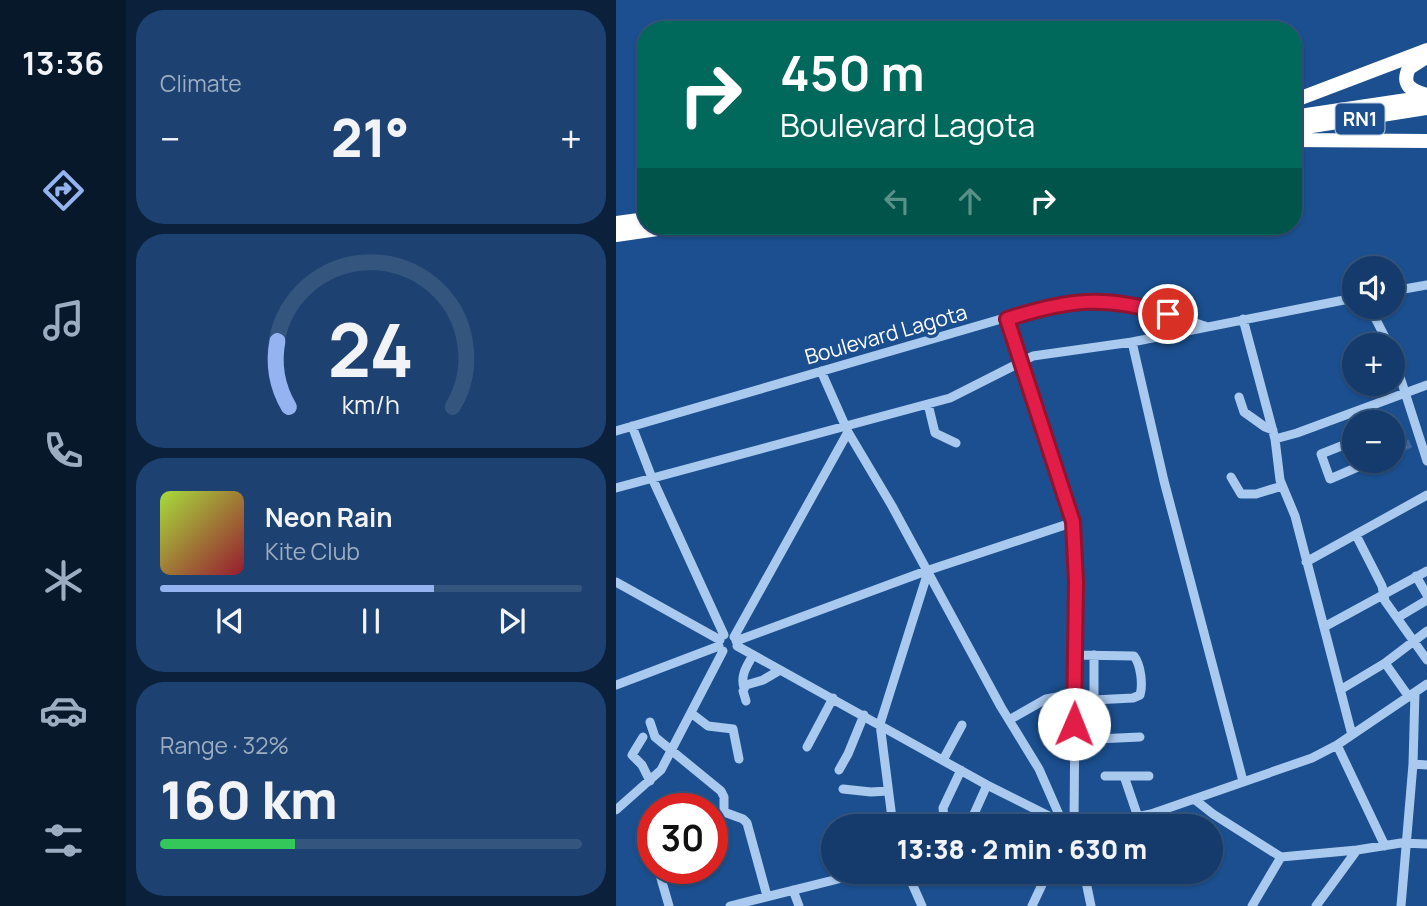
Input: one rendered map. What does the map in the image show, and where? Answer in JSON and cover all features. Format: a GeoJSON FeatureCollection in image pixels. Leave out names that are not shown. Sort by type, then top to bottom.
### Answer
{"type":"FeatureCollection","features":[{"type":"Feature","properties":{"kind":"highway"},"geometry":{"type":"LineString","coordinates":[[1302,98],[1427,50]]}},
{"type":"Feature","properties":{"kind":"highway"},"geometry":{"type":"LineString","coordinates":[[1427,58],[1409,68],[1405,80],[1414,92],[1427,96]]}},
{"type":"Feature","properties":{"kind":"highway","name":"RN1"},"geometry":{"type":"LineString","coordinates":[[1302,116],[1427,96]]}},
{"type":"Feature","properties":{"kind":"highway","name":"RN1"},"geometry":{"type":"LineString","coordinates":[[1302,128],[1427,108]]}},
{"type":"Feature","properties":{"kind":"highway"},"geometry":{"type":"LineString","coordinates":[[1302,140],[1427,141]]}},
{"type":"Feature","properties":{"kind":"highway"},"geometry":{"type":"LineString","coordinates":[[616,223],[637,220]]}},
{"type":"Feature","properties":{"kind":"highway"},"geometry":{"type":"LineString","coordinates":[[616,235],[637,232]]}},
{"type":"Feature","properties":{"kind":"street"},"geometry":{"type":"LineString","coordinates":[[1405,289],[1427,285]]}},
{"type":"Feature","properties":{"kind":"street","name":"Boulevard Lagota"},"geometry":{"type":"LineString","coordinates":[[616,431],[1046,306],[1097,300],[1137,305],[1207,327]]}},
{"type":"Feature","properties":{"kind":"street"},"geometry":{"type":"LineString","coordinates":[[616,488],[847,428],[928,404],[964,391],[1022,361],[1041,355],[1132,342],[1342,300]]}},
{"type":"Feature","properties":{"kind":"street"},"geometry":{"type":"LineString","coordinates":[[1007,319],[1073,522],[1076,571],[1074,814]]}},
{"type":"Feature","properties":{"kind":"street"},"geometry":{"type":"LineString","coordinates":[[1243,320],[1274,434],[1282,486],[1295,516],[1352,735]]}},
{"type":"Feature","properties":{"kind":"street"},"geometry":{"type":"LineString","coordinates":[[1132,342],[1157,450],[1243,781]]}},
{"type":"Feature","properties":{"kind":"street"},"geometry":{"type":"LineString","coordinates":[[821,371],[847,428],[892,506],[926,573],[1045,780],[1059,814]]}},
{"type":"Feature","properties":{"kind":"street"},"geometry":{"type":"LineString","coordinates":[[1405,393],[1427,385]]}},
{"type":"Feature","properties":{"kind":"street"},"geometry":{"type":"LineString","coordinates":[[1238,397],[1242,410],[1274,434],[1297,433],[1396,396]]}},
{"type":"Feature","properties":{"kind":"street"},"geometry":{"type":"LineString","coordinates":[[1405,396],[1416,440],[1427,461]]}},
{"type":"Feature","properties":{"kind":"street"},"geometry":{"type":"LineString","coordinates":[[928,404],[935,433],[956,443]]}},
{"type":"Feature","properties":{"kind":"street"},"geometry":{"type":"LineString","coordinates":[[632,426],[652,478],[728,642]]}},
{"type":"Feature","properties":{"kind":"street"},"geometry":{"type":"LineString","coordinates":[[616,810],[661,770],[728,642],[847,428]]}},
{"type":"Feature","properties":{"kind":"street"},"geometry":{"type":"LineString","coordinates":[[1342,446],[1321,454],[1331,480],[1346,473]]}},
{"type":"Feature","properties":{"kind":"street"},"geometry":{"type":"LineString","coordinates":[[1231,477],[1241,494],[1256,494],[1282,486]]}},
{"type":"Feature","properties":{"kind":"street"},"geometry":{"type":"LineString","coordinates":[[1306,562],[1427,495]]}},
{"type":"Feature","properties":{"kind":"street"},"geometry":{"type":"LineString","coordinates":[[616,685],[728,642],[1073,522]]}},
{"type":"Feature","properties":{"kind":"street"},"geometry":{"type":"LineString","coordinates":[[1356,535],[1382,586],[1383,594],[1427,660]]}},
{"type":"Feature","properties":{"kind":"street"},"geometry":{"type":"LineString","coordinates":[[1324,627],[1427,572]]}},
{"type":"Feature","properties":{"kind":"street"},"geometry":{"type":"LineString","coordinates":[[891,814],[880,724],[926,573]]}},
{"type":"Feature","properties":{"kind":"street"},"geometry":{"type":"LineString","coordinates":[[1416,576],[1427,595]]}},
{"type":"Feature","properties":{"kind":"street"},"geometry":{"type":"LineString","coordinates":[[616,582],[1043,814]]}},
{"type":"Feature","properties":{"kind":"street"},"geometry":{"type":"LineString","coordinates":[[1397,618],[1427,600]]}},
{"type":"Feature","properties":{"kind":"street"},"geometry":{"type":"LineString","coordinates":[[1340,690],[1385,663],[1427,631]]}},
{"type":"Feature","properties":{"kind":"street"},"geometry":{"type":"LineString","coordinates":[[1094,654],[1094,699]]}},
{"type":"Feature","properties":{"kind":"street"},"geometry":{"type":"LineString","coordinates":[[746,701],[742,682],[744,670],[753,655]]}},
{"type":"Feature","properties":{"kind":"street"},"geometry":{"type":"LineString","coordinates":[[1009,720],[1046,698],[1136,697],[1142,689],[1136,657],[1074,655]]}},
{"type":"Feature","properties":{"kind":"street"},"geometry":{"type":"LineString","coordinates":[[1385,663],[1412,694],[1413,764],[1401,906]]}},
{"type":"Feature","properties":{"kind":"street"},"geometry":{"type":"LineString","coordinates":[[744,688],[780,670]]}},
{"type":"Feature","properties":{"kind":"street"},"geometry":{"type":"LineString","coordinates":[[1148,814],[1312,758],[1337,745],[1427,684]]}},
{"type":"Feature","properties":{"kind":"street"},"geometry":{"type":"LineString","coordinates":[[807,747],[833,698]]}},
{"type":"Feature","properties":{"kind":"street"},"geometry":{"type":"LineString","coordinates":[[691,713],[708,726],[733,729],[739,760]]}},
{"type":"Feature","properties":{"kind":"street"},"geometry":{"type":"LineString","coordinates":[[839,770],[864,715]]}},
{"type":"Feature","properties":{"kind":"street"},"geometry":{"type":"LineString","coordinates":[[650,722],[655,737],[721,791],[724,797],[724,812],[747,823],[767,896]]}},
{"type":"Feature","properties":{"kind":"street"},"geometry":{"type":"LineString","coordinates":[[943,760],[962,725]]}},
{"type":"Feature","properties":{"kind":"street"},"geometry":{"type":"LineString","coordinates":[[643,737],[632,755],[642,765],[650,781]]}},
{"type":"Feature","properties":{"kind":"street"},"geometry":{"type":"LineString","coordinates":[[1075,740],[1140,737]]}},
{"type":"Feature","properties":{"kind":"street"},"geometry":{"type":"LineString","coordinates":[[1337,745],[1385,846]]}},
{"type":"Feature","properties":{"kind":"street"},"geometry":{"type":"LineString","coordinates":[[1413,764],[1427,765]]}},
{"type":"Feature","properties":{"kind":"street"},"geometry":{"type":"LineString","coordinates":[[944,814],[943,808],[961,770]]}},
{"type":"Feature","properties":{"kind":"street"},"geometry":{"type":"LineString","coordinates":[[1105,776],[1149,776]]}},
{"type":"Feature","properties":{"kind":"street"},"geometry":{"type":"LineString","coordinates":[[1124,776],[1138,814]]}},
{"type":"Feature","properties":{"kind":"street"},"geometry":{"type":"LineString","coordinates":[[974,814],[988,785]]}},
{"type":"Feature","properties":{"kind":"street"},"geometry":{"type":"LineString","coordinates":[[843,789],[861,792],[888,791]]}},
{"type":"Feature","properties":{"kind":"street"},"geometry":{"type":"LineString","coordinates":[[1194,799],[1281,857],[1407,842],[1427,844]]}},
{"type":"Feature","properties":{"kind":"street"},"geometry":{"type":"LineString","coordinates":[[1316,906],[1357,850]]}},
{"type":"Feature","properties":{"kind":"street"},"geometry":{"type":"LineString","coordinates":[[1252,906],[1281,857]]}},
{"type":"Feature","properties":{"kind":"street"},"geometry":{"type":"LineString","coordinates":[[732,906],[821,883]]}},
{"type":"Feature","properties":{"kind":"street"},"geometry":{"type":"LineString","coordinates":[[663,884],[669,906]]}},
{"type":"Feature","properties":{"kind":"street"},"geometry":{"type":"LineString","coordinates":[[912,884],[922,906]]}},
{"type":"Feature","properties":{"kind":"street"},"geometry":{"type":"LineString","coordinates":[[1032,906],[1042,884]]}},
{"type":"Feature","properties":{"kind":"street"},"geometry":{"type":"LineString","coordinates":[[1086,884],[1091,906]]}},
{"type":"Feature","properties":{"kind":"street"},"geometry":{"type":"LineString","coordinates":[[793,890],[799,906]]}},
{"type":"Feature","properties":{"kind":"tunnel"},"geometry":{"type":"LineString","coordinates":[[1405,446],[1413,442]]}},
{"type":"Feature","properties":{"kind":"route"},"geometry":{"type":"LineString","coordinates":[[1074,724],[1076,550],[1072,515],[1007,319],[1046,306],[1086,300],[1117,301],[1168,314]]}}]}
